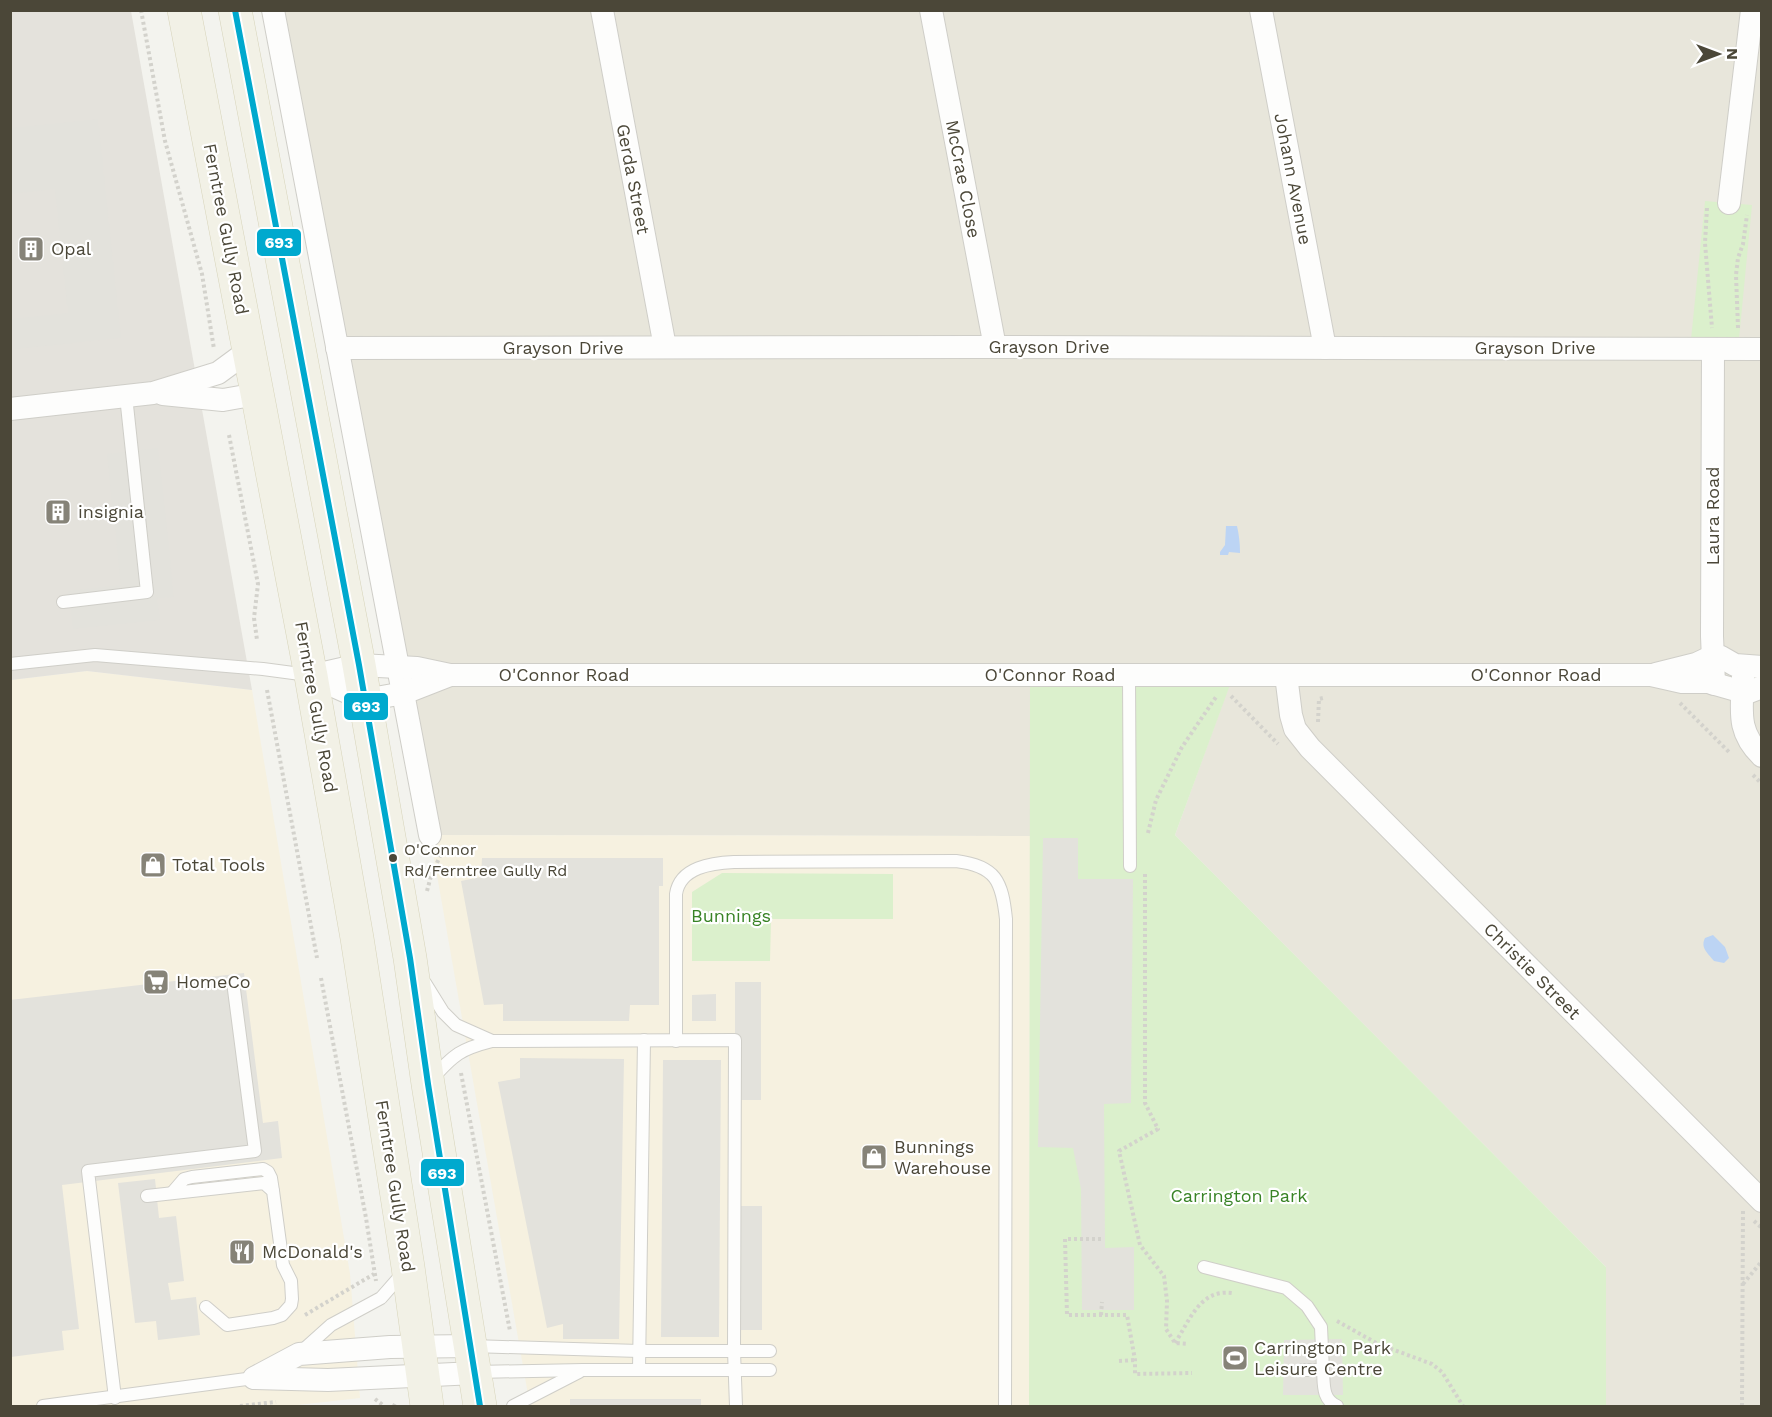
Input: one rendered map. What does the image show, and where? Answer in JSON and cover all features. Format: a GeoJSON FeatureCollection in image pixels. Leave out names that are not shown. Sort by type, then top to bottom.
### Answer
{"type":"FeatureCollection","features":[{"type":"Feature","properties":{"kind":"main road","name":"Ferntree Gully Road"},"geometry":{"type":"LineString","coordinates":[[184,10],[311,676],[357,938],[408,1267],[411,1388]]}},
{"type":"Feature","properties":{"kind":"main road"},"geometry":{"type":"LineString","coordinates":[[235,10],[359,665],[410,958],[480,1407]]}},
{"type":"Feature","properties":{"kind":"main road"},"geometry":{"type":"LineString","coordinates":[[257,394],[276,368],[282,349],[288,294]]}},
{"type":"Feature","properties":{"kind":"street"},"geometry":{"type":"LineString","coordinates":[[273,10],[430,835]]}},
{"type":"Feature","properties":{"kind":"street","name":"Gerda Street"},"geometry":{"type":"LineString","coordinates":[[602,10],[665,347]]}},
{"type":"Feature","properties":{"kind":"street","name":"McCrae Close"},"geometry":{"type":"LineString","coordinates":[[931,10],[995,347]]}},
{"type":"Feature","properties":{"kind":"street","name":"Johann Avenue"},"geometry":{"type":"LineString","coordinates":[[1261,10],[1325,348]]}},
{"type":"Feature","properties":{"kind":"street"},"geometry":{"type":"LineString","coordinates":[[1730,203],[1752,10]]}},
{"type":"Feature","properties":{"kind":"street","name":"Grayson Drive"},"geometry":{"type":"LineString","coordinates":[[337,348],[1761,349]]}},
{"type":"Feature","properties":{"kind":"street","name":"Laura Road"},"geometry":{"type":"LineString","coordinates":[[1713,349],[1714,684]]}},
{"type":"Feature","properties":{"kind":"street"},"geometry":{"type":"LineString","coordinates":[[10,409],[153,393],[218,373],[249,351]]}},
{"type":"Feature","properties":{"kind":"street"},"geometry":{"type":"LineString","coordinates":[[153,393],[223,400],[257,394]]}},
{"type":"Feature","properties":{"kind":"street"},"geometry":{"type":"LineString","coordinates":[[1713,656],[1721,657],[1735,665],[1753,666],[1752,690],[1743,728],[1750,743],[1753,762]]}},
{"type":"Feature","properties":{"kind":"street","name":"O'Connor Road"},"geometry":{"type":"LineString","coordinates":[[1651,675],[1696,664],[1713,656]]}},
{"type":"Feature","properties":{"kind":"street","name":"O'Connor Road"},"geometry":{"type":"LineString","coordinates":[[311,676],[359,665],[417,668],[450,675],[1651,675],[1682,682],[1752,690]]}},
{"type":"Feature","properties":{"kind":"street","name":"O'Connor Road"},"geometry":{"type":"LineString","coordinates":[[365,700],[404,693],[450,675]]}},
{"type":"Feature","properties":{"kind":"street","name":"Christie Street"},"geometry":{"type":"LineString","coordinates":[[1296,675],[1291,715],[1295,729],[1310,748],[1752,1205]]}},
{"type":"Feature","properties":{"kind":"street"},"geometry":{"type":"LineString","coordinates":[[311,676],[365,700]]}},
{"type":"Feature","properties":{"kind":"street"},"geometry":{"type":"LineString","coordinates":[[254,1378],[299,1354],[390,1347],[411,1388]]}},
{"type":"Feature","properties":{"kind":"street"},"geometry":{"type":"LineString","coordinates":[[254,1378],[328,1380],[411,1388],[473,1359]]}},
{"type":"Feature","properties":{"kind":"lane"},"geometry":{"type":"LineString","coordinates":[[63,602],[147,592],[126,396]]}},
{"type":"Feature","properties":{"kind":"lane"},"geometry":{"type":"LineString","coordinates":[[10,664],[103,655],[263,669],[311,676]]}},
{"type":"Feature","properties":{"kind":"lane"},"geometry":{"type":"LineString","coordinates":[[1129,675],[1130,866]]}},
{"type":"Feature","properties":{"kind":"lane"},"geometry":{"type":"LineString","coordinates":[[676,1041],[677,889],[688,874],[706,865],[734,862],[956,861],[980,866],[993,875],[1001,890],[1006,919],[1005,1407]]}},
{"type":"Feature","properties":{"kind":"lane"},"geometry":{"type":"LineString","coordinates":[[410,958],[443,1012],[456,1025],[492,1041]]}},
{"type":"Feature","properties":{"kind":"lane"},"geometry":{"type":"LineString","coordinates":[[115,1398],[88,1171],[255,1151],[233,982]]}},
{"type":"Feature","properties":{"kind":"lane"},"geometry":{"type":"LineString","coordinates":[[639,1370],[644,1040]]}},
{"type":"Feature","properties":{"kind":"lane"},"geometry":{"type":"LineString","coordinates":[[428,1084],[448,1060],[459,1052],[492,1041],[735,1040],[734,1351],[736,1407]]}},
{"type":"Feature","properties":{"kind":"lane"},"geometry":{"type":"LineString","coordinates":[[147,1196],[264,1183],[273,1191],[283,1265],[291,1281],[291,1305],[282,1314],[273,1318],[226,1325],[206,1307]]}},
{"type":"Feature","properties":{"kind":"lane"},"geometry":{"type":"LineString","coordinates":[[299,1354],[331,1325],[381,1298],[408,1267]]}},
{"type":"Feature","properties":{"kind":"lane"},"geometry":{"type":"LineString","coordinates":[[1204,1267],[1286,1288],[1307,1306],[1321,1327],[1326,1402],[1337,1407]]}},
{"type":"Feature","properties":{"kind":"lane"},"geometry":{"type":"LineString","coordinates":[[473,1359],[639,1352],[770,1352]]}},
{"type":"Feature","properties":{"kind":"lane"},"geometry":{"type":"LineString","coordinates":[[473,1359],[583,1370],[770,1370]]}},
{"type":"Feature","properties":{"kind":"lane"},"geometry":{"type":"LineString","coordinates":[[513,1407],[583,1370]]}},
{"type":"Feature","properties":{"kind":"lane"},"geometry":{"type":"LineString","coordinates":[[1303,1370],[1323,1370]]}},
{"type":"Feature","properties":{"kind":"lane"},"geometry":{"type":"LineString","coordinates":[[43,1407],[254,1378]]}},
{"type":"Feature","properties":{"kind":"path"},"geometry":{"type":"LineString","coordinates":[[141,10],[165,141],[202,274],[215,354]]}},
{"type":"Feature","properties":{"kind":"path"},"geometry":{"type":"LineString","coordinates":[[229,435],[258,584],[254,618],[257,640]]}},
{"type":"Feature","properties":{"kind":"path"},"geometry":{"type":"LineString","coordinates":[[267,690],[317,957]]}},
{"type":"Feature","properties":{"kind":"path"},"geometry":{"type":"LineString","coordinates":[[1146,840],[1156,800],[1166,778],[1182,747],[1218,694]]}},
{"type":"Feature","properties":{"kind":"path"},"geometry":{"type":"LineString","coordinates":[[1680,702],[1737,759]]}},
{"type":"Feature","properties":{"kind":"path"},"geometry":{"type":"LineString","coordinates":[[1753,762],[1761,784]]}},
{"type":"Feature","properties":{"kind":"path"},"geometry":{"type":"LineString","coordinates":[[1145,873],[1145,1103],[1158,1129],[1119,1151],[1140,1245],[1164,1276],[1167,1301],[1166,1329],[1175,1343],[1188,1344]]}},
{"type":"Feature","properties":{"kind":"path"},"geometry":{"type":"LineString","coordinates":[[321,978],[378,1290]]}},
{"type":"Feature","properties":{"kind":"path"},"geometry":{"type":"LineString","coordinates":[[460,1066],[510,1334]]}},
{"type":"Feature","properties":{"kind":"path"},"geometry":{"type":"LineString","coordinates":[[1742,1407],[1742,1285],[1752,1205]]}},
{"type":"Feature","properties":{"kind":"path"},"geometry":{"type":"LineString","coordinates":[[1101,1239],[1065,1239],[1067,1315],[1126,1315],[1135,1360],[1135,1374],[1192,1373]]}},
{"type":"Feature","properties":{"kind":"path"},"geometry":{"type":"LineString","coordinates":[[1742,1285],[1761,1261]]}},
{"type":"Feature","properties":{"kind":"path"},"geometry":{"type":"LineString","coordinates":[[297,1319],[374,1274]]}},
{"type":"Feature","properties":{"kind":"path"},"geometry":{"type":"LineString","coordinates":[[1101,1315],[1102,1302]]}},
{"type":"Feature","properties":{"kind":"path"},"geometry":{"type":"LineString","coordinates":[[1119,1361],[1135,1360]]}},
{"type":"Feature","properties":{"kind":"shaded area"},"geometry":{"type":"Polygon","coordinates":[[[10,11],[131,11],[252,690],[87,671],[11,680],[10,11]]]}},
{"type":"Feature","properties":{"kind":"shaded area"},"geometry":{"type":"Polygon","coordinates":[[[273,11],[1761,11],[1761,1406],[1606,1406],[1606,1267],[1175,835],[1233,675],[1030,675],[1030,836],[430,835],[273,11]]]}},
{"type":"Feature","properties":{"kind":"shaded area"},"geometry":{"type":"Polygon","coordinates":[[[98,119],[121,338],[15,349],[12,319],[68,313],[55,189],[11,194],[11,128],[98,119]]]}},
{"type":"Feature","properties":{"kind":"shaded area"},"geometry":{"type":"Polygon","coordinates":[[[158,448],[174,597],[157,598],[160,620],[73,629],[68,591],[121,585],[107,454],[158,448]]]}},
{"type":"Feature","properties":{"kind":"shaded area","name":"HomeCo"},"geometry":{"type":"Polygon","coordinates":[[[87,671],[252,690],[350,1274],[360,1398],[288,1406],[11,1406],[10,680],[87,671]]]}},
{"type":"Feature","properties":{"kind":"shaded area"},"geometry":{"type":"Polygon","coordinates":[[[430,835],[1030,836],[1029,1406],[530,1406],[430,835]]]}},
{"type":"Feature","properties":{"kind":"shaded area"},"geometry":{"type":"Polygon","coordinates":[[[1043,838],[1078,838],[1078,879],[1133,879],[1131,1103],[1104,1104],[1105,1248],[1134,1247],[1134,1310],[1082,1310],[1081,1189],[1073,1148],[1038,1147],[1043,838]]]}},
{"type":"Feature","properties":{"kind":"shaded area"},"geometry":{"type":"Polygon","coordinates":[[[482,858],[663,858],[663,886],[659,886],[659,1005],[630,1005],[629,1021],[503,1021],[503,1004],[484,1005],[461,881],[481,877],[482,858]]]}},
{"type":"Feature","properties":{"kind":"shaded area"},"geometry":{"type":"Polygon","coordinates":[[[244,973],[263,1123],[278,1121],[282,1158],[62,1185],[79,1329],[62,1331],[64,1350],[11,1357],[10,1000],[244,973]]]}},
{"type":"Feature","properties":{"kind":"shaded area"},"geometry":{"type":"Polygon","coordinates":[[[735,982],[761,982],[761,1100],[735,1100],[735,982]]]}},
{"type":"Feature","properties":{"kind":"shaded area"},"geometry":{"type":"Polygon","coordinates":[[[716,994],[716,1021],[692,1021],[692,995],[716,994]]]}},
{"type":"Feature","properties":{"kind":"shaded area"},"geometry":{"type":"Polygon","coordinates":[[[520,1058],[624,1059],[619,1339],[563,1339],[563,1324],[547,1328],[498,1082],[520,1078],[520,1058]]]}},
{"type":"Feature","properties":{"kind":"shaded area"},"geometry":{"type":"Polygon","coordinates":[[[663,1060],[721,1060],[719,1337],[661,1337],[663,1060]]]}},
{"type":"Feature","properties":{"kind":"shaded area"},"geometry":{"type":"Polygon","coordinates":[[[155,1179],[159,1218],[176,1216],[184,1281],[168,1283],[171,1300],[196,1297],[200,1335],[158,1340],[156,1321],[135,1323],[118,1183],[155,1179]]]}},
{"type":"Feature","properties":{"kind":"shaded area"},"geometry":{"type":"Polygon","coordinates":[[[735,1206],[762,1206],[762,1330],[735,1330],[735,1206]]]}},
{"type":"Feature","properties":{"kind":"shaded area"},"geometry":{"type":"Polygon","coordinates":[[[1342,1339],[1343,1395],[1283,1395],[1284,1340],[1342,1339]]]}},
{"type":"Feature","properties":{"kind":"shaded area"},"geometry":{"type":"Polygon","coordinates":[[[570,1399],[701,1399],[701,1406],[570,1406],[570,1399]]]}},
{"type":"Feature","properties":{"kind":"green space"},"geometry":{"type":"Polygon","coordinates":[[[1705,201],[1752,205],[1738,349],[1690,349],[1705,201]]]}},
{"type":"Feature","properties":{"kind":"green space","name":"Carrington Park"},"geometry":{"type":"Polygon","coordinates":[[[1030,674],[1234,674],[1175,835],[1606,1267],[1606,1406],[1029,1406],[1030,674]]]}},
{"type":"Feature","properties":{"kind":"green space","name":"Bunnings"},"geometry":{"type":"Polygon","coordinates":[[[722,873],[893,874],[893,919],[771,919],[770,961],[692,961],[692,892],[722,873]]]}},
{"type":"Feature","properties":{"kind":"water"},"geometry":{"type":"Polygon","coordinates":[[[1226,526],[1237,526],[1240,553],[1229,552],[1228,555],[1220,555],[1225,545],[1226,526]]]}},
{"type":"Feature","properties":{"kind":"water"},"geometry":{"type":"Polygon","coordinates":[[[1713,935],[1725,947],[1729,958],[1724,963],[1714,961],[1704,948],[1705,938],[1713,935]]]}},
{"type":"Feature","properties":{"kind":"transit line","name":"693"},"geometry":{"type":"LineString","coordinates":[[235,10],[359,665],[410,958],[480,1406]]}},
{"type":"Feature","properties":{"kind":"place","name":"Opal"},"geometry":{"type":"Point","coordinates":[31,249]}},
{"type":"Feature","properties":{"kind":"place","name":"insignia"},"geometry":{"type":"Point","coordinates":[58,512]}},
{"type":"Feature","properties":{"kind":"place","name":"O'Connor Rd/Ferntree Gully Rd"},"geometry":{"type":"Point","coordinates":[393,858]}},
{"type":"Feature","properties":{"kind":"place","name":"Total Tools"},"geometry":{"type":"Point","coordinates":[153,865]}},
{"type":"Feature","properties":{"kind":"place","name":"HomeCo"},"geometry":{"type":"Point","coordinates":[156,982]}},
{"type":"Feature","properties":{"kind":"place","name":"Bunnings Warehouse"},"geometry":{"type":"Point","coordinates":[874,1157]}},
{"type":"Feature","properties":{"kind":"place","name":"McDonald's"},"geometry":{"type":"Point","coordinates":[242,1252]}},
{"type":"Feature","properties":{"kind":"place","name":"Carrington Park Leisure Centre"},"geometry":{"type":"Point","coordinates":[1235,1358]}}]}
